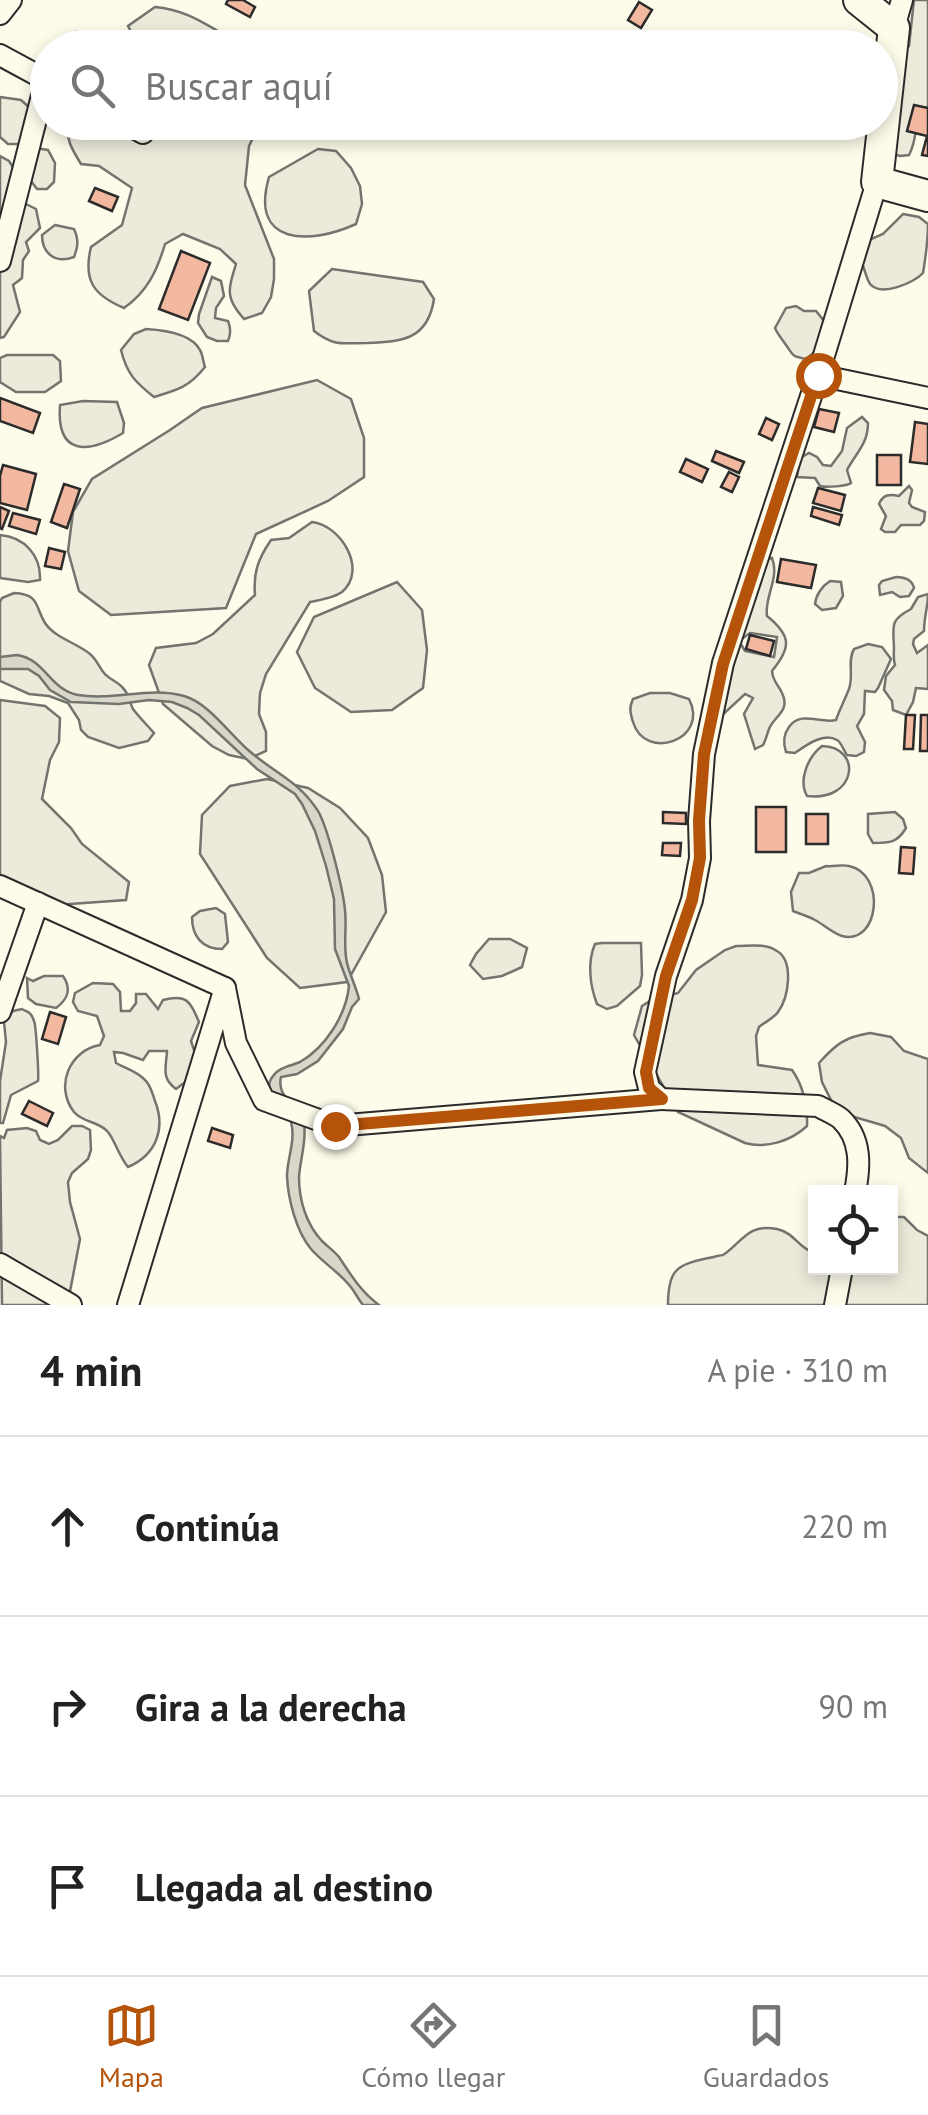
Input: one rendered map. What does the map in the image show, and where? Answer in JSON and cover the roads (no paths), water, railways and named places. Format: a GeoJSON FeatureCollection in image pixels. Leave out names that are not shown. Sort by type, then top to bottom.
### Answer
{"type":"FeatureCollection","features":[{"type":"Feature","properties":{"kind":"main road"},"geometry":{"type":"LineString","coordinates":[[859,0],[898,14]]}},
{"type":"Feature","properties":{"kind":"main road"},"geometry":{"type":"LineString","coordinates":[[882,140],[877,182],[928,196]]}},
{"type":"Feature","properties":{"kind":"street"},"geometry":{"type":"LineString","coordinates":[[0,14],[11,0]]}},
{"type":"Feature","properties":{"kind":"street"},"geometry":{"type":"LineString","coordinates":[[0,55],[30,71]]}},
{"type":"Feature","properties":{"kind":"street"},"geometry":{"type":"LineString","coordinates":[[0,261],[31,140]]}},
{"type":"Feature","properties":{"kind":"street"},"geometry":{"type":"LineString","coordinates":[[662,1099],[649,1088],[646,1072],[666,976],[692,900],[700,858],[704,754],[723,664],[877,182]]}},
{"type":"Feature","properties":{"kind":"street"},"geometry":{"type":"LineString","coordinates":[[818,375],[928,398]]}},
{"type":"Feature","properties":{"kind":"street"},"geometry":{"type":"LineString","coordinates":[[0,886],[226,988]]}},
{"type":"Feature","properties":{"kind":"street"},"geometry":{"type":"LineString","coordinates":[[0,1012],[38,903]]}},
{"type":"Feature","properties":{"kind":"street"},"geometry":{"type":"LineString","coordinates":[[226,988],[236,1043],[264,1100],[335,1126],[662,1099],[818,1106],[840,1118],[856,1141],[860,1170],[857,1185]]}},
{"type":"Feature","properties":{"kind":"street"},"geometry":{"type":"LineString","coordinates":[[128,1305],[226,988]]}},
{"type":"Feature","properties":{"kind":"street"},"geometry":{"type":"LineString","coordinates":[[0,1264],[72,1305]]}},
{"type":"Feature","properties":{"kind":"street"},"geometry":{"type":"LineString","coordinates":[[835,1305],[841,1275]]}}]}
